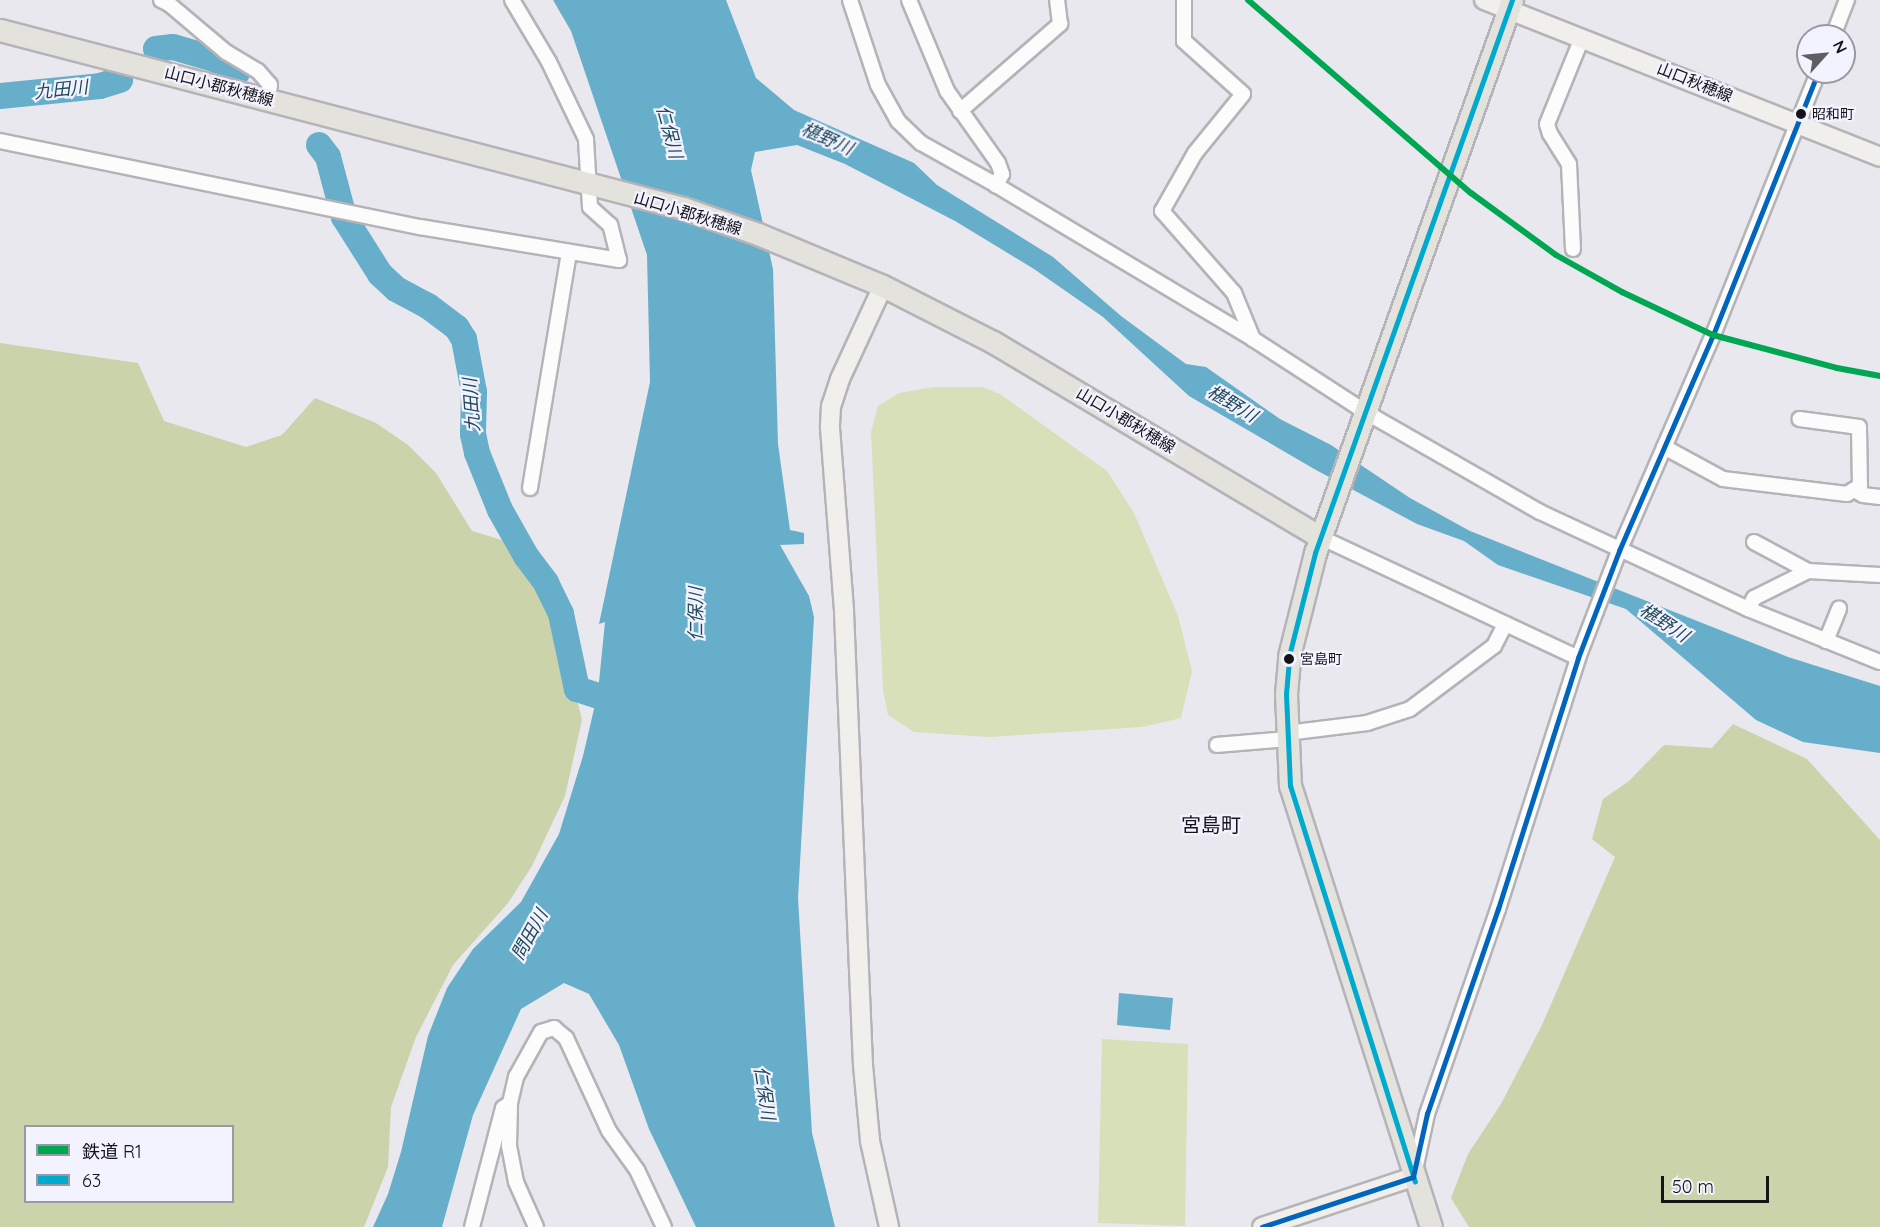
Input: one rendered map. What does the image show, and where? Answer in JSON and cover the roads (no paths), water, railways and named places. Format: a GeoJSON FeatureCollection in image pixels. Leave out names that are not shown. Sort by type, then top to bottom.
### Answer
{"type":"FeatureCollection","features":[{"type":"Feature","properties":{"kind":"main road"},"geometry":{"type":"LineString","coordinates":[[1431,1227],[1413,1177],[1290,786],[1286,694],[1289,656],[1320,537],[1365,418],[1510,4]]}},
{"type":"Feature","properties":{"kind":"main road","name":"山口小郡秋穂線"},"geometry":{"type":"LineString","coordinates":[[0,30],[683,208],[831,262],[883,286],[1035,365],[1320,537]]}},
{"type":"Feature","properties":{"kind":"street"},"geometry":{"type":"LineString","coordinates":[[161,0],[226,52],[258,71],[270,85],[268,99]]}},
{"type":"Feature","properties":{"kind":"street"},"geometry":{"type":"LineString","coordinates":[[0,141],[420,227],[620,260],[610,225],[590,207],[594,185],[586,139],[544,54],[512,0]]}},
{"type":"Feature","properties":{"kind":"street"},"geometry":{"type":"LineString","coordinates":[[850,0],[878,85],[898,121],[921,143],[996,185],[1253,339],[1365,418],[1618,555],[1880,662]]}},
{"type":"Feature","properties":{"kind":"street"},"geometry":{"type":"LineString","coordinates":[[909,0],[934,63],[960,111],[998,163],[1002,174],[996,185]]}},
{"type":"Feature","properties":{"kind":"street"},"geometry":{"type":"LineString","coordinates":[[960,111],[1060,24],[1057,0]]}},
{"type":"Feature","properties":{"kind":"street"},"geometry":{"type":"LineString","coordinates":[[1184,0],[1184,41],[1242,94],[1195,153],[1162,211],[1234,293],[1253,339]]}},
{"type":"Feature","properties":{"kind":"street","name":"山口秋穂線"},"geometry":{"type":"LineString","coordinates":[[1484,0],[1510,4],[1582,38],[1880,157]]}},
{"type":"Feature","properties":{"kind":"street"},"geometry":{"type":"LineString","coordinates":[[1838,24],[1847,0]]}},
{"type":"Feature","properties":{"kind":"street"},"geometry":{"type":"LineString","coordinates":[[1573,249],[1569,164],[1550,134],[1547,124],[1582,38]]}},
{"type":"Feature","properties":{"kind":"street"},"geometry":{"type":"LineString","coordinates":[[1262,1227],[1413,1177],[1427,1114],[1498,909],[1579,655],[1618,555],[1713,335],[1813,84]]}},
{"type":"Feature","properties":{"kind":"street"},"geometry":{"type":"LineString","coordinates":[[530,488],[569,253]]}},
{"type":"Feature","properties":{"kind":"street"},"geometry":{"type":"LineString","coordinates":[[883,286],[840,379],[831,406],[830,428],[844,612],[863,1065],[870,1141],[889,1227]]}},
{"type":"Feature","properties":{"kind":"street"},"geometry":{"type":"LineString","coordinates":[[1664,447],[1723,479],[1847,494],[1860,486],[1859,427],[1862,412]]}},
{"type":"Feature","properties":{"kind":"street"},"geometry":{"type":"LineString","coordinates":[[1800,419],[1859,427]]}},
{"type":"Feature","properties":{"kind":"street"},"geometry":{"type":"LineString","coordinates":[[1854,490],[1863,495],[1880,497]]}},
{"type":"Feature","properties":{"kind":"street"},"geometry":{"type":"LineString","coordinates":[[1320,537],[1505,624],[1579,655]]}},
{"type":"Feature","properties":{"kind":"street"},"geometry":{"type":"LineString","coordinates":[[1754,542],[1808,571],[1880,575]]}},
{"type":"Feature","properties":{"kind":"street"},"geometry":{"type":"LineString","coordinates":[[1748,609],[1754,598],[1808,571]]}},
{"type":"Feature","properties":{"kind":"street"},"geometry":{"type":"LineString","coordinates":[[1826,641],[1839,609]]}},
{"type":"Feature","properties":{"kind":"street"},"geometry":{"type":"LineString","coordinates":[[1217,745],[1367,723],[1410,709],[1494,646],[1505,624]]}},
{"type":"Feature","properties":{"kind":"street"},"geometry":{"type":"LineString","coordinates":[[536,1227],[516,1182],[509,1145],[510,1104],[516,1077],[541,1032],[554,1028],[566,1038],[609,1131],[637,1170],[664,1227]]}},
{"type":"Feature","properties":{"kind":"street"},"geometry":{"type":"LineString","coordinates":[[472,1227],[503,1108],[510,1104]]}},
{"type":"Feature","properties":{"kind":"water"},"geometry":{"type":"Polygon","coordinates":[[[553,0],[726,0],[756,78],[794,110],[914,163],[937,185],[1053,257],[1121,316],[1186,364],[1206,367],[1280,419],[1331,445],[1410,498],[1470,531],[1788,657],[1880,686],[1880,753],[1803,742],[1756,720],[1626,609],[1498,565],[1464,541],[1417,524],[1316,470],[1189,396],[1103,317],[1034,269],[955,221],[845,164],[797,145],[755,152],[751,170],[773,269],[778,444],[790,530],[804,533],[804,544],[780,545],[809,596],[814,617],[798,898],[812,1133],[835,1227],[696,1227],[649,1129],[619,1045],[589,994],[564,983],[521,1009],[473,1115],[442,1227],[373,1227],[388,1194],[401,1152],[428,1036],[447,988],[473,949],[521,902],[559,834],[583,756],[598,692],[605,622],[599,624],[650,382],[647,255],[571,31],[553,0]]]}},
{"type":"Feature","properties":{"kind":"water"},"geometry":{"type":"Polygon","coordinates":[[[1119,993],[1173,998],[1170,1030],[1117,1025],[1119,993]]]}},
{"type":"Feature","properties":{"kind":"waterway","name":"九田川"},"geometry":{"type":"LineString","coordinates":[[156,49],[173,47],[214,59],[238,72]]}},
{"type":"Feature","properties":{"kind":"waterway","name":"九田川"},"geometry":{"type":"LineString","coordinates":[[0,96],[100,86],[120,80]]}},
{"type":"Feature","properties":{"kind":"waterway","name":"九田川"},"geometry":{"type":"LineString","coordinates":[[319,145],[328,157],[344,217],[380,274],[396,289],[428,306],[457,328],[464,339],[474,392],[473,434],[477,453],[500,510],[526,556],[546,583],[561,614],[577,689],[599,696],[629,711]]}},
{"type":"Feature","properties":{"kind":"rail line","name":"R1"},"geometry":{"type":"LineString","coordinates":[[1248,0],[1471,193],[1556,255],[1622,292],[1713,335],[1837,368],[1880,376]]}},
{"type":"Feature","properties":{"kind":"place","name":"昭和町"},"geometry":{"type":"Point","coordinates":[1801,114]}},
{"type":"Feature","properties":{"kind":"place","name":"宮島町"},"geometry":{"type":"Point","coordinates":[1289,659]}},
{"type":"Feature","properties":{"kind":"district","name":"宮島町"},"geometry":{"type":"Point","coordinates":[1211,824]}},
{"type":"Feature","properties":{"kind":"water label","name":"仁保川"},"geometry":{"type":"Point","coordinates":[669,132]}},
{"type":"Feature","properties":{"kind":"water label","name":"椹野川"},"geometry":{"type":"Point","coordinates":[827,139]}},
{"type":"Feature","properties":{"kind":"water label","name":"椹野川"},"geometry":{"type":"Point","coordinates":[1232,404]}},
{"type":"Feature","properties":{"kind":"water label","name":"仁保川"},"geometry":{"type":"Point","coordinates":[696,614]}},
{"type":"Feature","properties":{"kind":"water label","name":"椹野川"},"geometry":{"type":"Point","coordinates":[1664,623]}},
{"type":"Feature","properties":{"kind":"water label","name":"問田川"},"geometry":{"type":"Point","coordinates":[530,935]}},
{"type":"Feature","properties":{"kind":"water label","name":"仁保川"},"geometry":{"type":"Point","coordinates":[764,1093]}}]}
